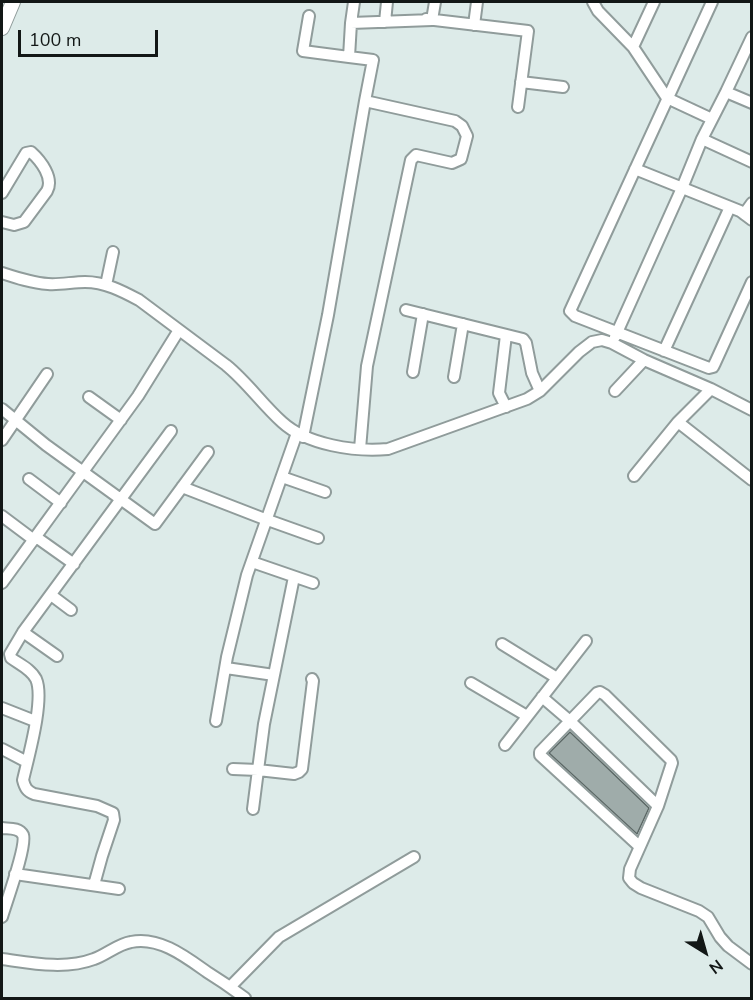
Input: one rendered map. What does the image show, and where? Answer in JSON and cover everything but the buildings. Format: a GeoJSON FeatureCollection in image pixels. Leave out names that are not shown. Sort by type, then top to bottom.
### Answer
{"type":"FeatureCollection","features":[{"type":"Feature","properties":{"kind":"main road"},"geometry":{"type":"LineString","coordinates":[[2,28],[13,2]]}},
{"type":"Feature","properties":{"kind":"street"},"geometry":{"type":"LineString","coordinates":[[349,57],[354,2]]}},
{"type":"Feature","properties":{"kind":"street"},"geometry":{"type":"LineString","coordinates":[[385,18],[387,2]]}},
{"type":"Feature","properties":{"kind":"street"},"geometry":{"type":"LineString","coordinates":[[432,20],[435,2]]}},
{"type":"Feature","properties":{"kind":"street"},"geometry":{"type":"LineString","coordinates":[[474,25],[477,2]]}},
{"type":"Feature","properties":{"kind":"street"},"geometry":{"type":"LineString","coordinates":[[593,2],[597,11],[633,47],[667,98],[712,119]]}},
{"type":"Feature","properties":{"kind":"street"},"geometry":{"type":"LineString","coordinates":[[633,47],[654,2]]}},
{"type":"Feature","properties":{"kind":"street"},"geometry":{"type":"LineString","coordinates":[[712,2],[570,311],[574,316],[615,338],[644,360],[711,389],[752,410]]}},
{"type":"Feature","properties":{"kind":"street"},"geometry":{"type":"LineString","coordinates":[[216,721],[247,575],[282,477],[300,435],[328,315],[373,60],[303,51],[309,16]]}},
{"type":"Feature","properties":{"kind":"street"},"geometry":{"type":"LineString","coordinates":[[351,23],[385,18],[432,20],[528,31],[518,108]]}},
{"type":"Feature","properties":{"kind":"street"},"geometry":{"type":"LineString","coordinates":[[615,338],[702,139],[750,42]]}},
{"type":"Feature","properties":{"kind":"street"},"geometry":{"type":"LineString","coordinates":[[521,82],[564,87]]}},
{"type":"Feature","properties":{"kind":"street"},"geometry":{"type":"LineString","coordinates":[[726,92],[752,103]]}},
{"type":"Feature","properties":{"kind":"street"},"geometry":{"type":"LineString","coordinates":[[360,449],[368,366],[411,160],[416,155],[452,163],[461,159],[467,136],[462,126],[455,122],[365,101]]}},
{"type":"Feature","properties":{"kind":"street"},"geometry":{"type":"LineString","coordinates":[[702,139],[752,162]]}},
{"type":"Feature","properties":{"kind":"street"},"geometry":{"type":"LineString","coordinates":[[2,193],[26,153],[31,152],[40,160],[50,186],[24,222],[14,225],[2,222]]}},
{"type":"Feature","properties":{"kind":"street"},"geometry":{"type":"LineString","coordinates":[[635,169],[730,207],[748,217],[752,203]]}},
{"type":"Feature","properties":{"kind":"street"},"geometry":{"type":"LineString","coordinates":[[664,351],[730,207]]}},
{"type":"Feature","properties":{"kind":"street"},"geometry":{"type":"LineString","coordinates":[[106,285],[113,252]]}},
{"type":"Feature","properties":{"kind":"street"},"geometry":{"type":"LineString","coordinates":[[2,273],[28,281],[51,284],[87,282],[123,291],[139,300],[233,370],[282,422],[300,435],[339,447],[374,450],[388,449],[527,399],[540,391],[592,342],[615,338],[664,351],[709,368],[713,367],[748,302],[752,282]]}},
{"type":"Feature","properties":{"kind":"street"},"geometry":{"type":"LineString","coordinates":[[406,310],[523,339],[526,343],[532,373],[540,391]]}},
{"type":"Feature","properties":{"kind":"street"},"geometry":{"type":"LineString","coordinates":[[413,372],[423,314]]}},
{"type":"Feature","properties":{"kind":"street"},"geometry":{"type":"LineString","coordinates":[[454,377],[463,324]]}},
{"type":"Feature","properties":{"kind":"street"},"geometry":{"type":"LineString","coordinates":[[4,576],[35,538],[121,420],[179,330]]}},
{"type":"Feature","properties":{"kind":"street"},"geometry":{"type":"LineString","coordinates":[[506,335],[499,393],[506,407]]}},
{"type":"Feature","properties":{"kind":"street"},"geometry":{"type":"LineString","coordinates":[[615,391],[644,360]]}},
{"type":"Feature","properties":{"kind":"street"},"geometry":{"type":"LineString","coordinates":[[2,440],[47,374]]}},
{"type":"Feature","properties":{"kind":"street"},"geometry":{"type":"LineString","coordinates":[[634,476],[678,423],[711,389]]}},
{"type":"Feature","properties":{"kind":"street"},"geometry":{"type":"LineString","coordinates":[[89,397],[121,420]]}},
{"type":"Feature","properties":{"kind":"street"},"geometry":{"type":"LineString","coordinates":[[2,409],[45,445],[155,524],[208,452]]}},
{"type":"Feature","properties":{"kind":"street"},"geometry":{"type":"LineString","coordinates":[[678,423],[752,480]]}},
{"type":"Feature","properties":{"kind":"street"},"geometry":{"type":"LineString","coordinates":[[94,885],[114,820],[113,813],[97,806],[29,792],[25,788],[23,780],[35,721],[38,691],[35,677],[10,656],[10,651],[171,431]]}},
{"type":"Feature","properties":{"kind":"street"},"geometry":{"type":"LineString","coordinates":[[282,477],[325,492]]}},
{"type":"Feature","properties":{"kind":"street"},"geometry":{"type":"LineString","coordinates":[[29,479],[61,502]]}},
{"type":"Feature","properties":{"kind":"street"},"geometry":{"type":"LineString","coordinates":[[182,487],[318,538]]}},
{"type":"Feature","properties":{"kind":"street"},"geometry":{"type":"LineString","coordinates":[[2,516],[74,564]]}},
{"type":"Feature","properties":{"kind":"street"},"geometry":{"type":"LineString","coordinates":[[252,562],[313,583]]}},
{"type":"Feature","properties":{"kind":"street"},"geometry":{"type":"LineString","coordinates":[[253,809],[264,724],[294,577]]}},
{"type":"Feature","properties":{"kind":"street"},"geometry":{"type":"LineString","coordinates":[[51,595],[70,610]]}},
{"type":"Feature","properties":{"kind":"street"},"geometry":{"type":"LineString","coordinates":[[23,632],[57,656]]}},
{"type":"Feature","properties":{"kind":"street"},"geometry":{"type":"LineString","coordinates":[[505,745],[586,641]]}},
{"type":"Feature","properties":{"kind":"street"},"geometry":{"type":"LineString","coordinates":[[502,644],[557,678]]}},
{"type":"Feature","properties":{"kind":"street"},"geometry":{"type":"LineString","coordinates":[[226,668],[274,675]]}},
{"type":"Feature","properties":{"kind":"street"},"geometry":{"type":"LineString","coordinates":[[232,769],[294,774],[302,769],[314,681],[312,679]]}},
{"type":"Feature","properties":{"kind":"street"},"geometry":{"type":"LineString","coordinates":[[471,683],[527,716]]}},
{"type":"Feature","properties":{"kind":"street"},"geometry":{"type":"LineString","coordinates":[[639,846],[540,755],[540,752],[600,692],[613,702],[672,763],[658,806],[639,846],[629,878],[641,888],[699,910],[708,917],[720,938],[752,964]]}},
{"type":"Feature","properties":{"kind":"street"},"geometry":{"type":"LineString","coordinates":[[542,697],[658,806]]}},
{"type":"Feature","properties":{"kind":"street"},"geometry":{"type":"LineString","coordinates":[[2,708],[35,721]]}},
{"type":"Feature","properties":{"kind":"street"},"geometry":{"type":"LineString","coordinates":[[2,749],[27,762]]}},
{"type":"Feature","properties":{"kind":"street"},"geometry":{"type":"LineString","coordinates":[[2,828],[16,829],[24,837],[21,856],[2,917]]}},
{"type":"Feature","properties":{"kind":"street"},"geometry":{"type":"LineString","coordinates":[[230,987],[279,937],[414,856]]}},
{"type":"Feature","properties":{"kind":"street"},"geometry":{"type":"LineString","coordinates":[[15,874],[118,889]]}},
{"type":"Feature","properties":{"kind":"street"},"geometry":{"type":"LineString","coordinates":[[2,959],[44,965],[68,964],[92,960],[130,942],[148,941],[183,956],[245,999]]}}]}
